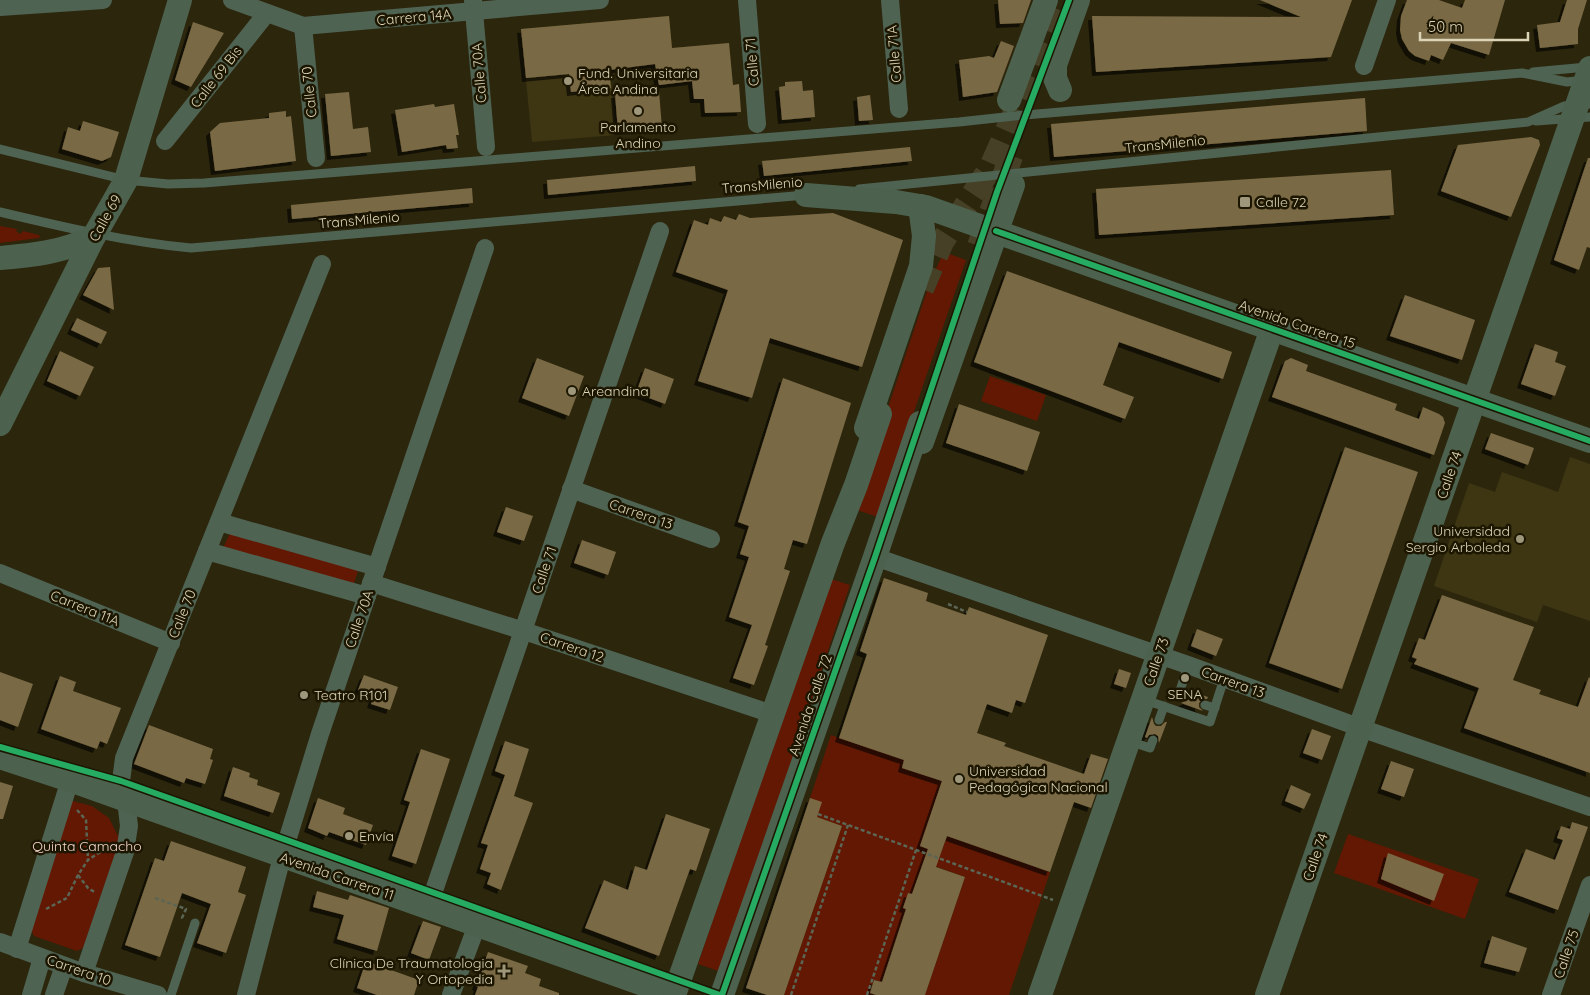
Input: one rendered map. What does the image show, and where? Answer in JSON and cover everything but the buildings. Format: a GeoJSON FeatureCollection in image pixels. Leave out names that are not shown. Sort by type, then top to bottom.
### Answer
{"type":"FeatureCollection","features":[{"type":"Feature","properties":{"kind":"main road","name":"Calle 69"},"geometry":{"type":"LineString","coordinates":[[0,424],[94,236],[126,180],[180,0]]}},
{"type":"Feature","properties":{"kind":"main road"},"geometry":{"type":"LineString","coordinates":[[1009,100],[1046,0]]}},
{"type":"Feature","properties":{"kind":"main road"},"geometry":{"type":"LineString","coordinates":[[1060,90],[1055,78],[1055,65],[1078,0]]}},
{"type":"Feature","properties":{"kind":"main road","name":"Calle 74"},"geometry":{"type":"LineString","coordinates":[[1267,995],[1475,400],[1583,111],[1589,74]]}},
{"type":"Feature","properties":{"kind":"main road"},"geometry":{"type":"LineString","coordinates":[[875,557],[901,501],[1013,185]]}},
{"type":"Feature","properties":{"kind":"main road","name":"Avenida Carrera 15"},"geometry":{"type":"LineString","coordinates":[[806,195],[896,202],[920,206],[1590,441]]}},
{"type":"Feature","properties":{"kind":"main road"},"geometry":{"type":"LineString","coordinates":[[833,543],[846,487],[921,266],[924,236],[920,206]]}},
{"type":"Feature","properties":{"kind":"main road"},"geometry":{"type":"LineString","coordinates":[[0,258],[49,253],[67,248],[94,236]]}},
{"type":"Feature","properties":{"kind":"main road","name":"Calle 73"},"geometry":{"type":"LineString","coordinates":[[1040,995],[1129,741],[1154,703],[1158,655],[1272,329]]}},
{"type":"Feature","properties":{"kind":"main road"},"geometry":{"type":"LineString","coordinates":[[674,995],[772,714],[880,414]]}},
{"type":"Feature","properties":{"kind":"main road","name":"Avenida Calle 72"},"geometry":{"type":"LineString","coordinates":[[722,995],[920,423]]}},
{"type":"Feature","properties":{"kind":"main road","name":"Avenida Carrera 11"},"geometry":{"type":"LineString","coordinates":[[0,756],[69,783],[126,800],[674,995]]}},
{"type":"Feature","properties":{"kind":"street"},"geometry":{"type":"LineString","coordinates":[[0,7],[103,0]]}},
{"type":"Feature","properties":{"kind":"street","name":"Carrera 14A"},"geometry":{"type":"LineString","coordinates":[[232,0],[303,26],[473,6],[600,0]]}},
{"type":"Feature","properties":{"kind":"street","name":"Calle 71"},"geometry":{"type":"LineString","coordinates":[[747,0],[757,124]]}},
{"type":"Feature","properties":{"kind":"street","name":"Calle 71A"},"geometry":{"type":"LineString","coordinates":[[890,0],[899,109]]}},
{"type":"Feature","properties":{"kind":"street"},"geometry":{"type":"LineString","coordinates":[[1364,66],[1387,0]]}},
{"type":"Feature","properties":{"kind":"street","name":"Calle 70A"},"geometry":{"type":"LineString","coordinates":[[473,6],[486,147]]}},
{"type":"Feature","properties":{"kind":"street","name":"Calle 69 Bis"},"geometry":{"type":"LineString","coordinates":[[165,141],[267,13]]}},
{"type":"Feature","properties":{"kind":"street","name":"Calle 70"},"geometry":{"type":"LineString","coordinates":[[303,26],[316,158]]}},
{"type":"Feature","properties":{"kind":"street","name":"Calle 71"},"geometry":{"type":"LineString","coordinates":[[428,908],[660,231]]}},
{"type":"Feature","properties":{"kind":"street","name":"Calle 70A"},"geometry":{"type":"LineString","coordinates":[[246,995],[282,857],[320,734],[486,248]]}},
{"type":"Feature","properties":{"kind":"street","name":"Calle 70"},"geometry":{"type":"LineString","coordinates":[[84,973],[125,852],[129,826],[126,800],[121,781],[124,758],[322,264]]}},
{"type":"Feature","properties":{"kind":"street","name":"Carrera 13"},"geometry":{"type":"LineString","coordinates":[[571,489],[711,539]]}},
{"type":"Feature","properties":{"kind":"street","name":"Carrera 12"},"geometry":{"type":"LineString","coordinates":[[219,522],[372,582],[524,630],[772,714]]}},
{"type":"Feature","properties":{"kind":"street","name":"Carrera 12"},"geometry":{"type":"LineString","coordinates":[[207,551],[372,582]]}},
{"type":"Feature","properties":{"kind":"street","name":"Carrera 13"},"geometry":{"type":"LineString","coordinates":[[875,557],[1188,665],[1360,728],[1590,806]]}},
{"type":"Feature","properties":{"kind":"street","name":"Carrera 11A"},"geometry":{"type":"LineString","coordinates":[[0,573],[170,643]]}},
{"type":"Feature","properties":{"kind":"street"},"geometry":{"type":"LineString","coordinates":[[17,949],[69,783]]}},
{"type":"Feature","properties":{"kind":"street","name":"Calle 75"},"geometry":{"type":"LineString","coordinates":[[1551,995],[1590,885]]}},
{"type":"Feature","properties":{"kind":"street"},"geometry":{"type":"LineString","coordinates":[[451,995],[477,925]]}},
{"type":"Feature","properties":{"kind":"street","name":"Carrera 10"},"geometry":{"type":"LineString","coordinates":[[0,942],[84,973],[158,995]]}},
{"type":"Feature","properties":{"kind":"street"},"geometry":{"type":"LineString","coordinates":[[31,995],[42,958]]}},
{"type":"Feature","properties":{"kind":"street"},"geometry":{"type":"LineString","coordinates":[[54,995],[64,966]]}},
{"type":"Feature","properties":{"kind":"lane"},"geometry":{"type":"LineString","coordinates":[[1522,73],[1567,82],[1589,74]]}},
{"type":"Feature","properties":{"kind":"lane"},"geometry":{"type":"LineString","coordinates":[[0,149],[126,180],[168,184],[214,182],[949,123],[1522,73],[1589,74]]}},
{"type":"Feature","properties":{"kind":"lane","name":"TransMilenio"},"geometry":{"type":"LineString","coordinates":[[1528,122],[1564,106],[1583,111]]}},
{"type":"Feature","properties":{"kind":"lane","name":"TransMilenio"},"geometry":{"type":"LineString","coordinates":[[0,212],[94,236],[191,248],[212,247],[806,195],[1528,122],[1583,111]]}},
{"type":"Feature","properties":{"kind":"lane"},"geometry":{"type":"LineString","coordinates":[[1182,695],[1188,665]]}},
{"type":"Feature","properties":{"kind":"lane"},"geometry":{"type":"LineString","coordinates":[[1154,703],[1210,722],[1224,679]]}},
{"type":"Feature","properties":{"kind":"lane"},"geometry":{"type":"LineString","coordinates":[[1154,703],[1160,720]]}},
{"type":"Feature","properties":{"kind":"lane"},"geometry":{"type":"LineString","coordinates":[[1205,705],[1215,708]]}},
{"type":"Feature","properties":{"kind":"lane"},"geometry":{"type":"LineString","coordinates":[[1129,741],[1150,748],[1153,740]]}},
{"type":"Feature","properties":{"kind":"lane"},"geometry":{"type":"LineString","coordinates":[[171,995],[195,923]]}},
{"type":"Feature","properties":{"kind":"path"},"geometry":{"type":"LineString","coordinates":[[947,606],[968,612]]}},
{"type":"Feature","properties":{"kind":"path"},"geometry":{"type":"LineString","coordinates":[[69,783],[69,800],[86,820],[88,860]]}},
{"type":"Feature","properties":{"kind":"path"},"geometry":{"type":"LineString","coordinates":[[818,814],[1055,901]]}},
{"type":"Feature","properties":{"kind":"path"},"geometry":{"type":"LineString","coordinates":[[791,995],[848,825]]}},
{"type":"Feature","properties":{"kind":"path"},"geometry":{"type":"LineString","coordinates":[[41,915],[46,909],[67,898],[88,860],[113,844]]}},
{"type":"Feature","properties":{"kind":"path"},"geometry":{"type":"LineString","coordinates":[[867,995],[916,850]]}},
{"type":"Feature","properties":{"kind":"path"},"geometry":{"type":"LineString","coordinates":[[78,875],[88,888],[101,896],[107,905]]}},
{"type":"Feature","properties":{"kind":"path"},"geometry":{"type":"LineString","coordinates":[[155,898],[186,909],[182,918],[195,923]]}},
{"type":"Feature","properties":{"kind":"shaded area","name":"Fund. Universitaria Área Andina"},"geometry":{"type":"Polygon","coordinates":[[[669,16],[672,48],[729,43],[732,77],[659,85],[655,64],[610,70],[616,135],[532,142],[521,29],[669,16]]]}},
{"type":"Feature","properties":{"kind":"shaded area","name":"Universidad Sergio Arboleda"},"geometry":{"type":"Polygon","coordinates":[[[1570,457],[1590,464],[1590,621],[1543,605],[1537,622],[1434,586],[1469,483],[1495,492],[1502,472],[1558,492],[1570,457]]]}},
{"type":"Feature","properties":{"kind":"green space"},"geometry":{"type":"Polygon","coordinates":[[[0,226],[17,229],[16,231],[20,234],[23,231],[40,236],[39,238],[0,243],[0,226]]]}},
{"type":"Feature","properties":{"kind":"green space"},"geometry":{"type":"Polygon","coordinates":[[[944,252],[966,260],[878,517],[854,509],[931,279],[944,252]]]}},
{"type":"Feature","properties":{"kind":"green space"},"geometry":{"type":"Polygon","coordinates":[[[990,376],[1046,395],[1037,421],[981,401],[990,376]]]}},
{"type":"Feature","properties":{"kind":"green space"},"geometry":{"type":"Polygon","coordinates":[[[231,531],[359,568],[353,586],[223,548],[231,531]]]}},
{"type":"Feature","properties":{"kind":"green space"},"geometry":{"type":"Polygon","coordinates":[[[828,578],[850,585],[721,972],[698,964],[828,578]]]}},
{"type":"Feature","properties":{"kind":"green space"},"geometry":{"type":"Polygon","coordinates":[[[831,735],[904,760],[902,768],[959,787],[941,853],[947,836],[1050,872],[1009,995],[925,995],[965,877],[923,862],[912,894],[908,893],[906,909],[882,982],[874,980],[870,993],[876,995],[784,995],[842,826],[805,813],[831,735]]]}},
{"type":"Feature","properties":{"kind":"green space","name":"Quinta Camacho"},"geometry":{"type":"Polygon","coordinates":[[[69,800],[92,806],[109,818],[120,840],[83,948],[77,951],[34,936],[30,927],[69,800]]]}},
{"type":"Feature","properties":{"kind":"green space"},"geometry":{"type":"Polygon","coordinates":[[[1348,834],[1479,879],[1465,919],[1334,873],[1348,834]]]}},
{"type":"Feature","properties":{"kind":"tunnel"},"geometry":{"type":"LineString","coordinates":[[922,289],[942,242],[991,167],[1032,74],[1059,0]]}},
{"type":"Feature","properties":{"kind":"tunnel"},"geometry":{"type":"LineString","coordinates":[[979,246],[1014,148]]}},
{"type":"Feature","properties":{"kind":"cycle path"},"geometry":{"type":"LineString","coordinates":[[722,995],[875,557],[997,192],[1069,0]]}},
{"type":"Feature","properties":{"kind":"cycle path"},"geometry":{"type":"LineString","coordinates":[[996,231],[1590,441]]}},
{"type":"Feature","properties":{"kind":"cycle path"},"geometry":{"type":"LineString","coordinates":[[0,747],[121,781],[720,995]]}},
{"type":"Feature","properties":{"kind":"place","name":"Fund. Universitaria Área Andina"},"geometry":{"type":"Point","coordinates":[568,81]}},
{"type":"Feature","properties":{"kind":"place","name":"Parlamento Andino"},"geometry":{"type":"Point","coordinates":[638,111]}},
{"type":"Feature","properties":{"kind":"place","name":"Calle 72"},"geometry":{"type":"Point","coordinates":[1245,202]}},
{"type":"Feature","properties":{"kind":"place","name":"Areandina"},"geometry":{"type":"Point","coordinates":[572,391]}},
{"type":"Feature","properties":{"kind":"place","name":"Universidad Sergio Arboleda"},"geometry":{"type":"Point","coordinates":[1520,539]}},
{"type":"Feature","properties":{"kind":"place","name":"SENA"},"geometry":{"type":"Point","coordinates":[1185,678]}},
{"type":"Feature","properties":{"kind":"place","name":"Teatro R101"},"geometry":{"type":"Point","coordinates":[304,695]}},
{"type":"Feature","properties":{"kind":"place","name":"Universidad Pedagógica Nacional"},"geometry":{"type":"Point","coordinates":[959,779]}},
{"type":"Feature","properties":{"kind":"place","name":"Envía"},"geometry":{"type":"Point","coordinates":[349,836]}},
{"type":"Feature","properties":{"kind":"place","name":"Clínica De Traumatologia Y Ortopedia"},"geometry":{"type":"Point","coordinates":[504,971]}}]}
